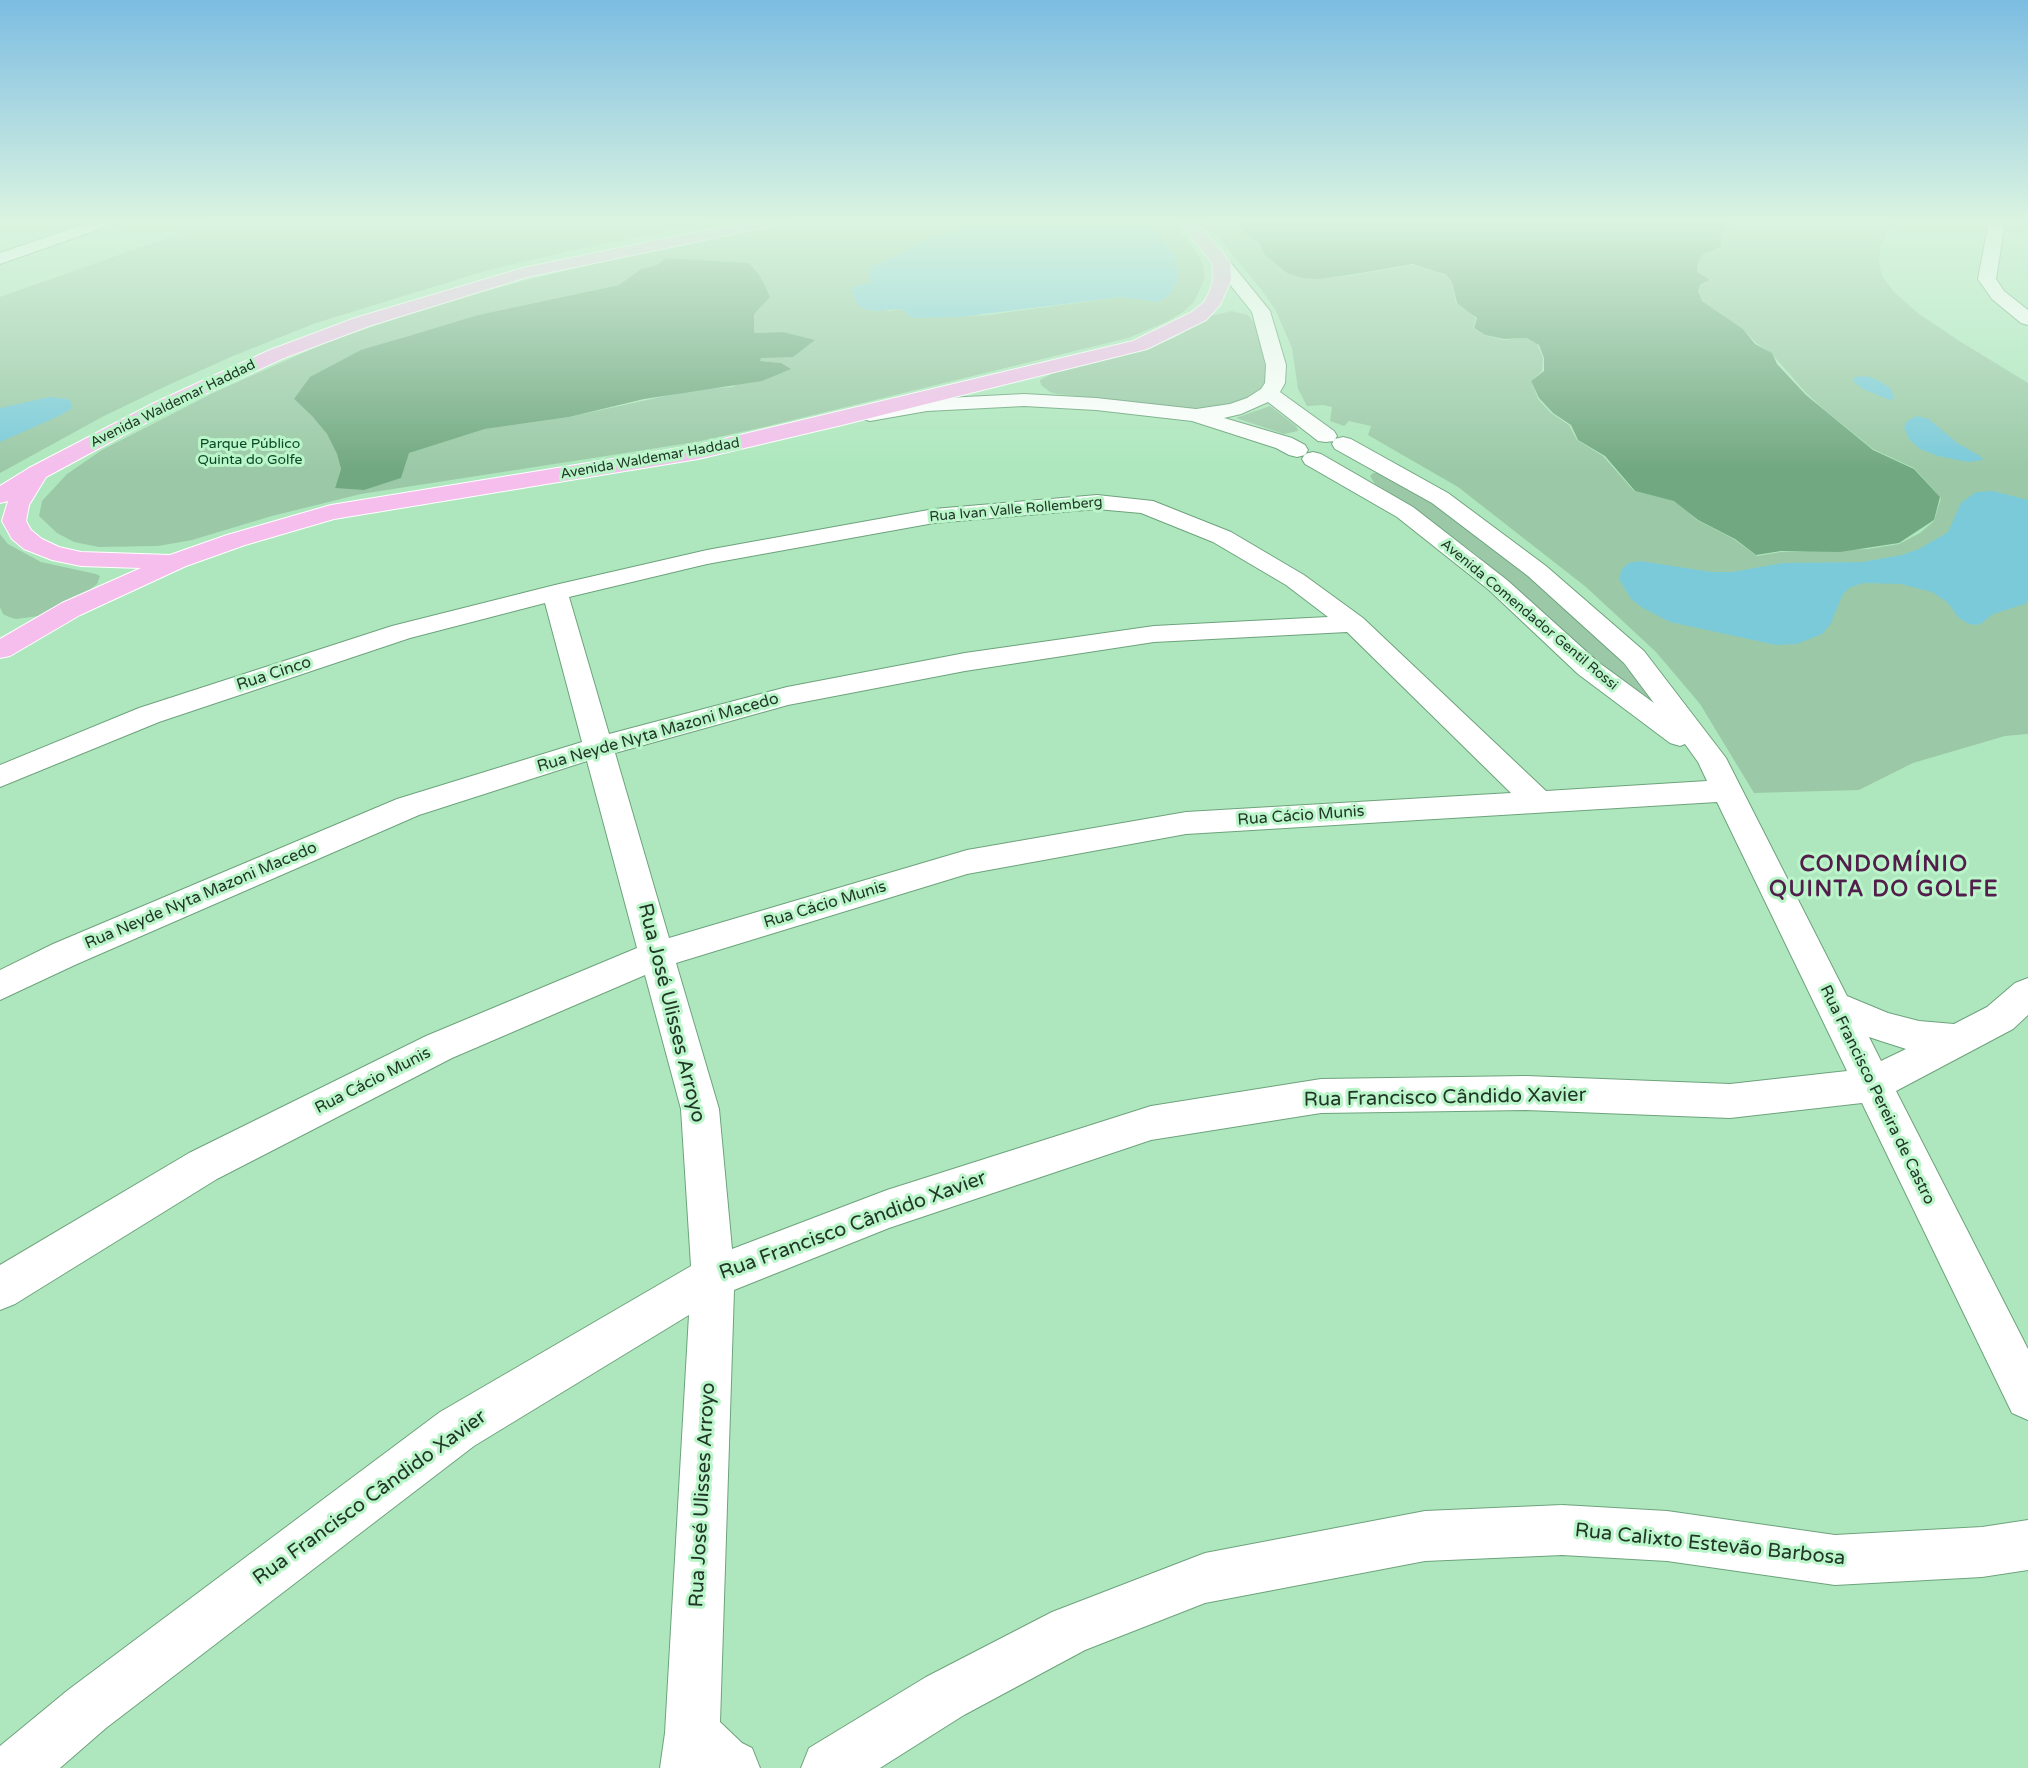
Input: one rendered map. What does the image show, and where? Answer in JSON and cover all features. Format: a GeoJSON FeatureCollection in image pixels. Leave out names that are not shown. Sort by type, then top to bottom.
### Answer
{"type":"FeatureCollection","features":[{"type":"Feature","properties":{"kind":"main road","name":"Avenida Waldemar Haddad"},"geometry":{"type":"LineString","coordinates":[[0,496],[37,473],[200,388],[277,354],[372,318],[421,304]]}},
{"type":"Feature","properties":{"kind":"main road","name":"Avenida Waldemar Haddad"},"geometry":{"type":"LineString","coordinates":[[0,650],[71,609],[177,561],[236,540],[331,512],[383,501],[698,452],[842,419],[1140,345],[1199,316],[1212,304]]}},
{"type":"Feature","properties":{"kind":"main road"},"geometry":{"type":"LineString","coordinates":[[37,473],[17,505],[14,521],[21,534],[33,544],[52,553],[81,559],[177,561]]}},
{"type":"Feature","properties":{"kind":"street"},"geometry":{"type":"LineString","coordinates":[[842,419],[927,405],[1051,401],[1196,415],[1234,410],[1269,393],[1275,384],[1277,375],[1267,326],[1261,311],[1255,304]]}},
{"type":"Feature","properties":{"kind":"street"},"geometry":{"type":"LineString","coordinates":[[2009,304],[2028,319]]}},
{"type":"Feature","properties":{"kind":"street"},"geometry":{"type":"LineString","coordinates":[[1035,371],[1028,380],[1028,387],[1051,401]]}},
{"type":"Feature","properties":{"kind":"street","name":"Avenida Comendador Gentil Rossi"},"geometry":{"type":"LineString","coordinates":[[1269,393],[1328,436],[1440,498],[1537,571],[1634,657],[1711,758],[1728,791]]}},
{"type":"Feature","properties":{"kind":"street","name":"Avenida Comendador Gentil Rossi"},"geometry":{"type":"LineString","coordinates":[[1196,415],[1298,451],[1344,475],[1405,512],[1498,585],[1588,668],[1711,758]]}},
{"type":"Feature","properties":{"kind":"street"},"geometry":{"type":"LineString","coordinates":[[1298,451],[1328,436]]}},
{"type":"Feature","properties":{"kind":"street"},"geometry":{"type":"LineString","coordinates":[[1344,475],[1376,461]]}},
{"type":"Feature","properties":{"kind":"street","name":"Rua Ivan Valle Rollemberg"},"geometry":{"type":"LineString","coordinates":[[555,593],[707,557],[934,516],[1097,502],[1145,506],[1222,537],[1295,580],[1354,624],[1457,721],[1501,768],[1540,803]]}},
{"type":"Feature","properties":{"kind":"street","name":"Rua José Ulisses Arroyo"},"geometry":{"type":"LineString","coordinates":[[555,593],[700,1109],[713,1277],[690,1751]]}},
{"type":"Feature","properties":{"kind":"street","name":"Rua Cinco"},"geometry":{"type":"LineString","coordinates":[[0,777],[148,716],[401,632],[555,593]]}},
{"type":"Feature","properties":{"kind":"street","name":"Rua Neyde Nyta Mazoni Macedo"},"geometry":{"type":"LineString","coordinates":[[0,986],[65,954],[408,807],[599,747],[787,696],[965,662],[1154,634],[1354,624]]}},
{"type":"Feature","properties":{"kind":"street"},"geometry":{"type":"LineString","coordinates":[[1494,805],[1501,768]]}},
{"type":"Feature","properties":{"kind":"street","name":"Rua Cácio Munis"},"geometry":{"type":"LineString","coordinates":[[0,1289],[204,1166],[439,1047],[657,955],[979,860],[1186,823],[1728,791]]}},
{"type":"Feature","properties":{"kind":"street","name":"Rua Francisco Pereira de Castro"},"geometry":{"type":"LineString","coordinates":[[1728,791],[1871,1085],[2028,1397]]}},
{"type":"Feature","properties":{"kind":"street"},"geometry":{"type":"LineString","coordinates":[[1871,1085],[2001,1018],[2028,993]]}},
{"type":"Feature","properties":{"kind":"street"},"geometry":{"type":"LineString","coordinates":[[1832,1005],[1881,1026],[1919,1037],[1959,1040]]}},
{"type":"Feature","properties":{"kind":"street","name":"Rua Francisco Cândido Xavier"},"geometry":{"type":"LineString","coordinates":[[17,1768],[87,1709],[457,1429],[713,1277],[887,1209],[1150,1123],[1321,1096],[1526,1093],[1730,1101],[1871,1085]]}},
{"type":"Feature","properties":{"kind":"street","name":"Rua Calixto Estevão Barbosa"},"geometry":{"type":"LineString","coordinates":[[830,1768],[945,1696],[1070,1630],[1205,1578],[1425,1536],[1562,1530],[1667,1536],[1835,1560],[1982,1552],[2028,1545]]}},
{"type":"Feature","properties":{"kind":"street"},"geometry":{"type":"LineString","coordinates":[[690,1751],[732,1768]]}},
{"type":"Feature","properties":{"kind":"green space"},"geometry":{"type":"Polygon","coordinates":[[[0,304],[379,304],[316,323],[233,356],[102,417],[0,473],[0,304]]]}},
{"type":"Feature","properties":{"kind":"green space","name":"Parque Público Quinta do Golfe"},"geometry":{"type":"Polygon","coordinates":[[[441,304],[532,304],[478,315],[446,326],[294,399],[327,434],[337,454],[341,469],[335,488],[408,453],[485,429],[569,417],[693,390],[732,387],[781,363],[760,361],[761,357],[793,357],[783,332],[754,333],[754,314],[758,304],[857,304],[889,311],[901,309],[912,318],[987,315],[1073,304],[1192,304],[1166,322],[1128,338],[764,427],[696,442],[361,494],[272,516],[192,540],[158,546],[99,547],[74,542],[57,533],[39,516],[42,501],[67,474],[102,450],[213,393],[330,341],[441,304]]]}},
{"type":"Feature","properties":{"kind":"green space"},"geometry":{"type":"Polygon","coordinates":[[[532,304],[764,304],[754,314],[754,333],[783,332],[815,340],[793,357],[761,358],[760,361],[781,363],[791,369],[762,381],[644,399],[569,417],[485,429],[409,453],[401,478],[364,490],[335,488],[341,469],[337,454],[327,434],[294,399],[310,377],[361,350],[478,315],[532,304]]]}},
{"type":"Feature","properties":{"kind":"green space"},"geometry":{"type":"Polygon","coordinates":[[[1271,304],[1457,304],[1469,310],[1476,319],[1473,328],[1484,335],[1504,340],[1525,338],[1537,344],[1543,358],[1542,371],[1531,381],[1538,399],[1551,413],[1569,425],[1577,440],[1603,456],[1634,491],[1674,500],[1697,520],[1732,538],[1757,556],[1781,552],[1868,549],[1899,544],[1920,533],[1934,521],[1941,498],[1914,468],[1873,449],[1826,411],[1807,394],[1771,353],[1756,343],[1743,329],[1706,304],[1907,304],[1961,342],[2028,383],[2028,734],[2005,736],[1913,763],[1859,790],[1754,793],[1700,704],[1656,652],[1586,587],[1458,487],[1368,435],[1371,426],[1349,421],[1344,426],[1330,421],[1332,407],[1307,406],[1298,389],[1292,348],[1271,304]]]}},
{"type":"Feature","properties":{"kind":"green space"},"geometry":{"type":"Polygon","coordinates":[[[1458,304],[1706,304],[1743,329],[1755,344],[1772,353],[1777,364],[1806,395],[1873,450],[1914,469],[1940,497],[1934,520],[1899,543],[1840,552],[1781,551],[1756,555],[1735,539],[1698,520],[1674,501],[1635,491],[1605,456],[1578,440],[1571,425],[1553,413],[1539,398],[1531,381],[1544,371],[1544,358],[1539,345],[1526,338],[1504,339],[1485,335],[1474,328],[1477,318],[1458,304]]]}},
{"type":"Feature","properties":{"kind":"green space"},"geometry":{"type":"Polygon","coordinates":[[[1232,311],[1248,315],[1257,327],[1264,359],[1266,375],[1264,385],[1244,399],[1231,404],[1186,409],[1058,394],[1050,392],[1041,385],[1040,380],[1055,372],[1157,345],[1176,337],[1210,316],[1232,311]]]}},
{"type":"Feature","properties":{"kind":"green space"},"geometry":{"type":"Polygon","coordinates":[[[1270,406],[1296,426],[1298,431],[1284,434],[1236,418],[1270,406]]]}},
{"type":"Feature","properties":{"kind":"green space"},"geometry":{"type":"Polygon","coordinates":[[[1373,473],[1379,473],[1423,496],[1505,555],[1636,674],[1661,714],[1552,623],[1477,555],[1414,508],[1375,484],[1370,476],[1373,473]]]}},
{"type":"Feature","properties":{"kind":"green space"},"geometry":{"type":"Polygon","coordinates":[[[0,534],[8,544],[41,562],[100,576],[97,584],[86,593],[39,616],[16,619],[3,614],[0,607],[0,534]]]}},
{"type":"Feature","properties":{"kind":"water"},"geometry":{"type":"Polygon","coordinates":[[[857,304],[1069,304],[960,317],[912,318],[901,309],[874,311],[864,309],[857,304]]]}},
{"type":"Feature","properties":{"kind":"water"},"geometry":{"type":"Polygon","coordinates":[[[1871,377],[1879,381],[1890,388],[1895,398],[1890,400],[1863,389],[1854,382],[1854,378],[1871,377]]]}},
{"type":"Feature","properties":{"kind":"water"},"geometry":{"type":"Polygon","coordinates":[[[49,397],[68,399],[72,403],[71,409],[0,442],[0,408],[49,397]]]}},
{"type":"Feature","properties":{"kind":"water"},"geometry":{"type":"Polygon","coordinates":[[[1917,416],[1929,419],[1957,443],[1983,460],[1968,462],[1938,456],[1920,449],[1909,439],[1904,427],[1907,421],[1917,416]]]}},
{"type":"Feature","properties":{"kind":"water"},"geometry":{"type":"Polygon","coordinates":[[[1993,491],[2028,500],[2028,600],[2025,604],[1993,614],[1976,625],[1959,618],[1947,602],[1932,592],[1901,584],[1863,583],[1849,588],[1843,594],[1830,625],[1822,634],[1797,644],[1776,645],[1670,622],[1631,599],[1619,579],[1622,569],[1629,563],[1640,561],[1712,572],[1732,572],[1783,563],[1862,562],[1902,555],[1919,549],[1948,532],[1961,503],[1976,492],[1993,491]]]}},
{"type":"Feature","properties":{"kind":"district","name":"CONDOMÍNIO QUINTA DO GOLFE"},"geometry":{"type":"Point","coordinates":[1884,878]}}]}
